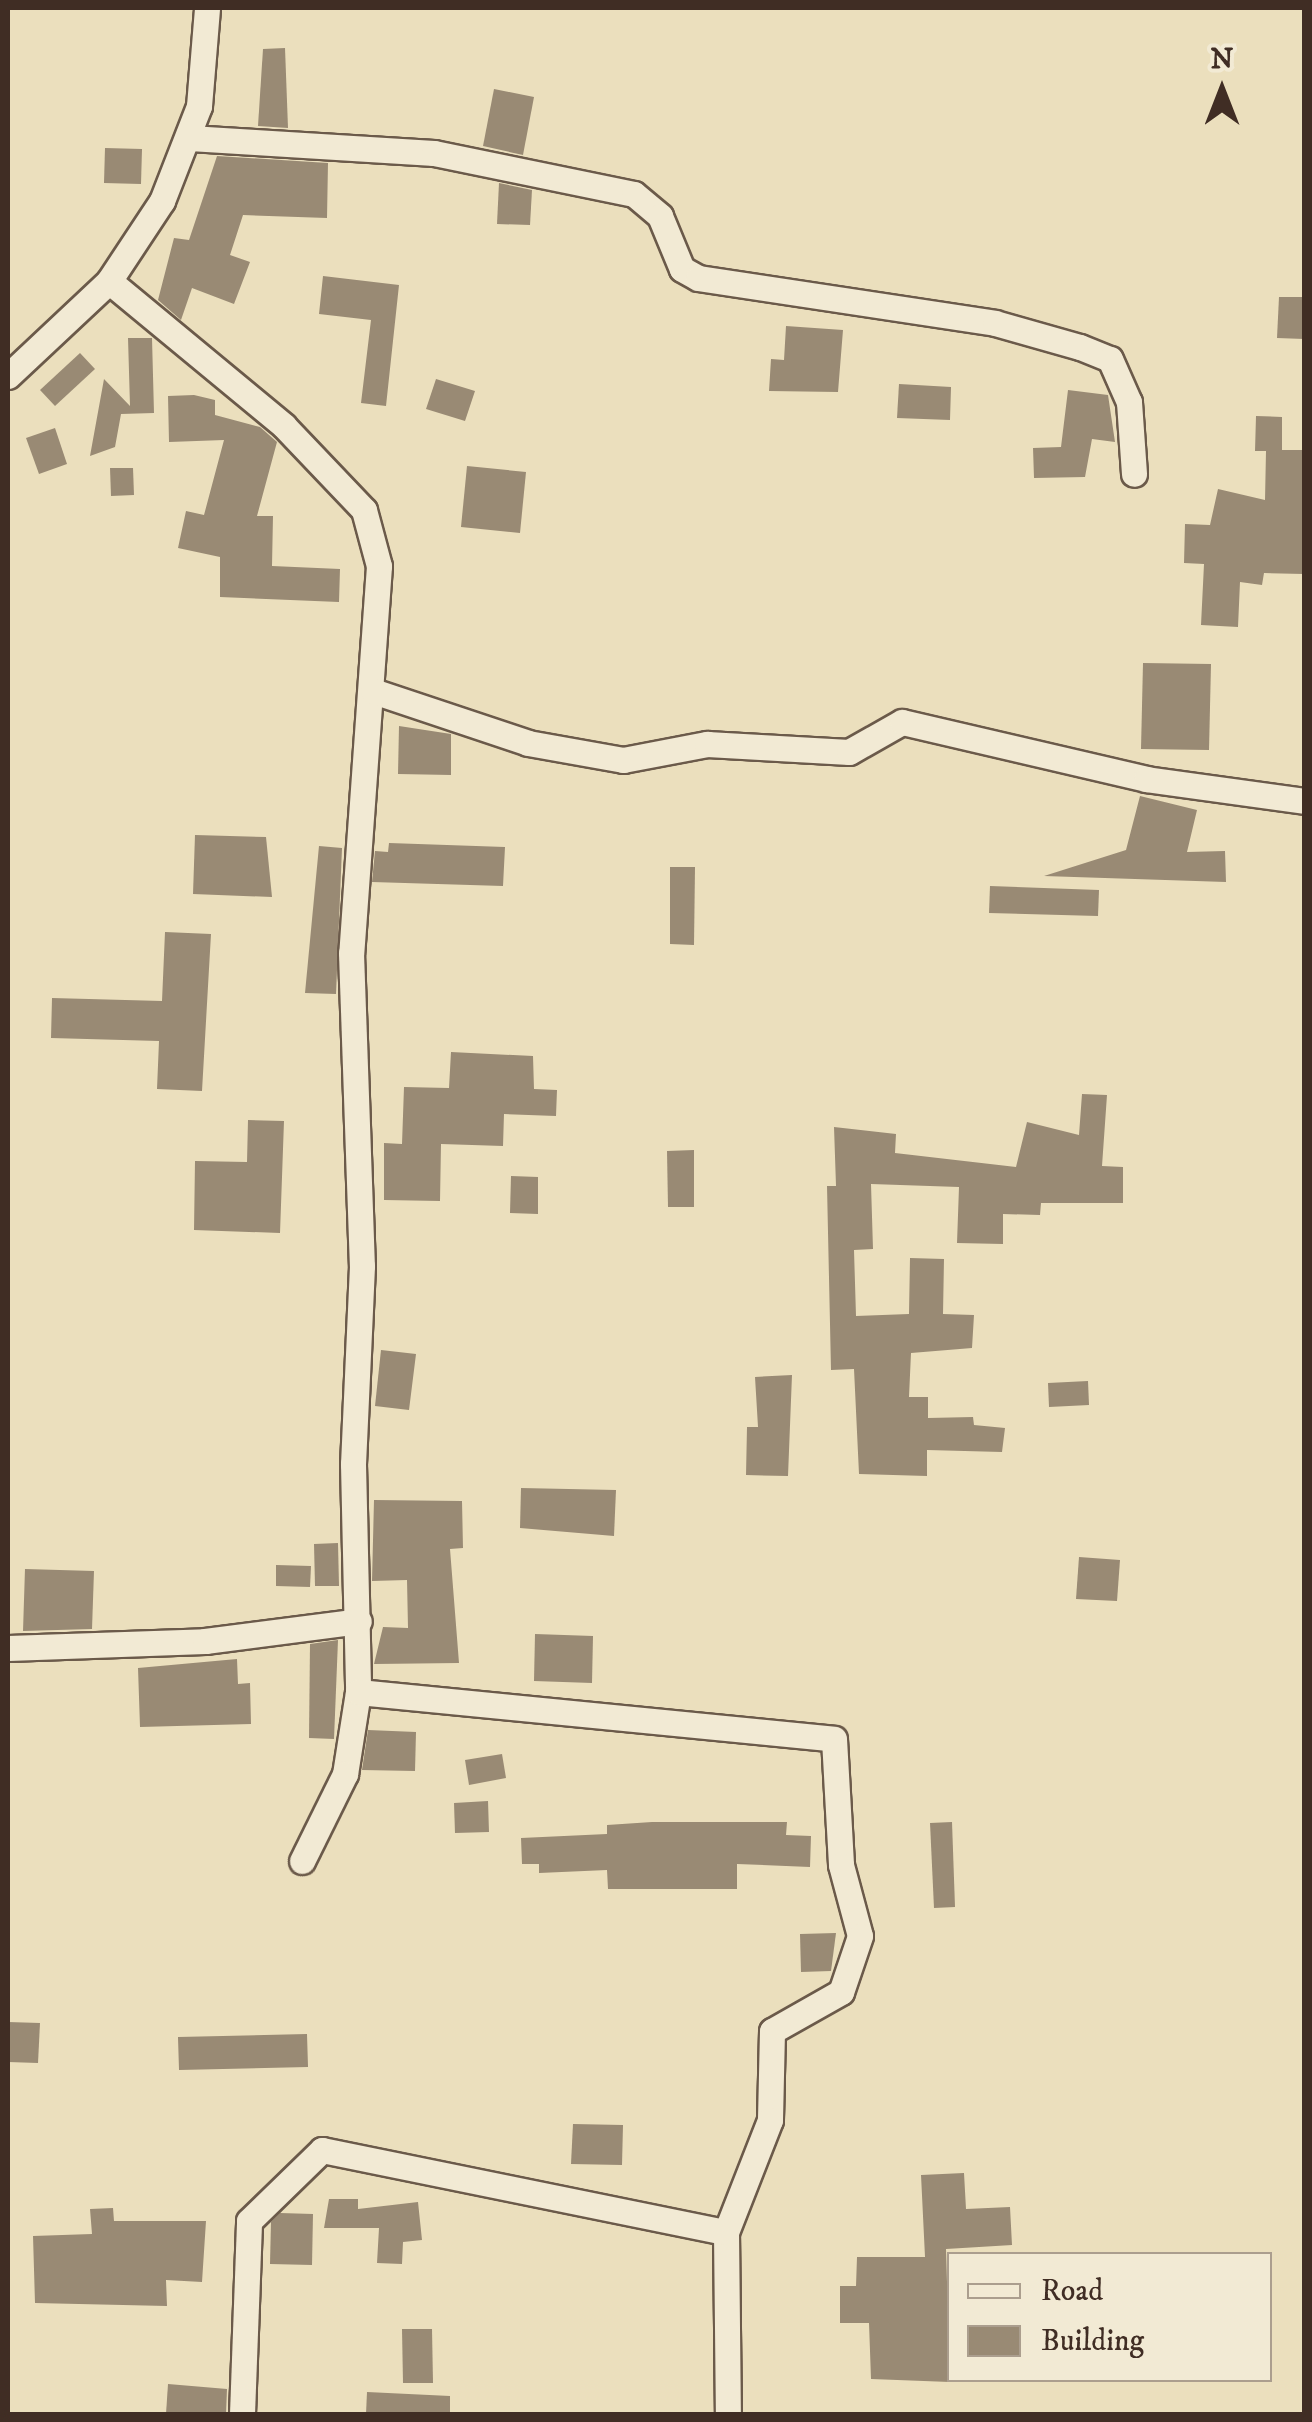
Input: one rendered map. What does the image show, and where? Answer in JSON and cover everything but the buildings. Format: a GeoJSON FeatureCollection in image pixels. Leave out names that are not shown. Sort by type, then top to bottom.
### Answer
{"type":"FeatureCollection","features":[{"type":"Feature","properties":{"kind":"street"},"geometry":{"type":"LineString","coordinates":[[8,376],[109,281],[162,201],[190,138],[207,8]]}},
{"type":"Feature","properties":{"kind":"street"},"geometry":{"type":"LineString","coordinates":[[190,138],[434,152],[634,194],[660,216],[682,269],[698,278],[995,323],[1080,347],[1110,359],[1128,402],[1134,474]]}},
{"type":"Feature","properties":{"kind":"street"},"geometry":{"type":"LineString","coordinates":[[109,281],[284,426],[364,510],[379,566],[373,691],[351,953],[362,1266],[353,1464],[358,1692],[345,1774],[302,1861]]}},
{"type":"Feature","properties":{"kind":"street"},"geometry":{"type":"LineString","coordinates":[[373,691],[528,744],[623,760],[707,744],[849,752],[902,722],[1146,779],[1304,801]]}},
{"type":"Feature","properties":{"kind":"street"},"geometry":{"type":"LineString","coordinates":[[8,1648],[131,1646],[358,1621]]}},
{"type":"Feature","properties":{"kind":"street"},"geometry":{"type":"LineString","coordinates":[[358,1692],[834,1739],[841,1865],[860,1936],[841,1992],[772,2030],[770,2120],[726,2232],[728,2414]]}},
{"type":"Feature","properties":{"kind":"street"},"geometry":{"type":"LineString","coordinates":[[242,2414],[249,2222],[322,2150],[726,2232]]}}]}
